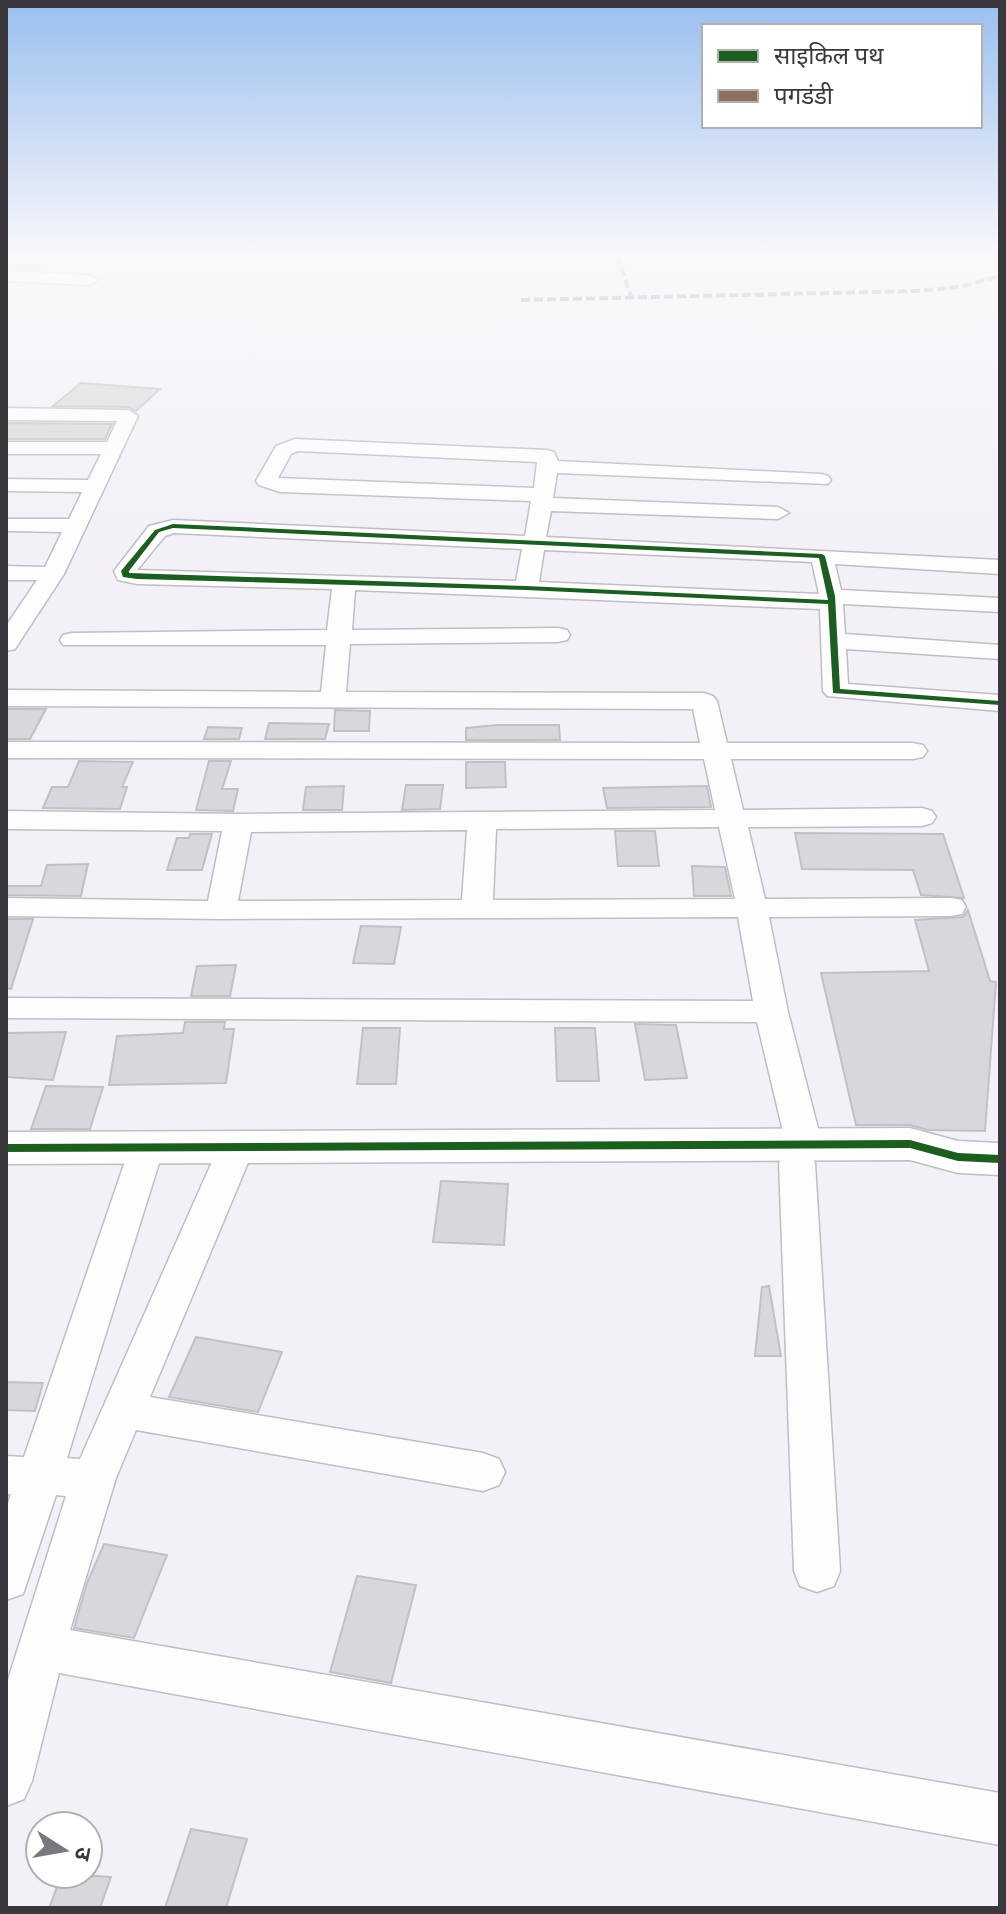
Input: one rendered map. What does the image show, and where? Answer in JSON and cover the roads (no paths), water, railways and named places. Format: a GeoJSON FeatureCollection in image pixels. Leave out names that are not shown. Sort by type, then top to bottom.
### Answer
{"type":"FeatureCollection","features":[{"type":"Feature","properties":{"kind":"street"},"geometry":{"type":"LineString","coordinates":[[6,414],[129,416],[53,574],[6,644]]}},
{"type":"Feature","properties":{"kind":"street"},"geometry":{"type":"LineString","coordinates":[[526,588],[541,500],[548,467],[547,456],[295,445],[283,450],[266,481],[280,486],[541,500],[778,513]]}},
{"type":"Feature","properties":{"kind":"street"},"geometry":{"type":"LineString","coordinates":[[6,448],[115,448]]}},
{"type":"Feature","properties":{"kind":"street"},"geometry":{"type":"LineString","coordinates":[[548,467],[821,480]]}},
{"type":"Feature","properties":{"kind":"street"},"geometry":{"type":"LineString","coordinates":[[774,478],[783,553]]}},
{"type":"Feature","properties":{"kind":"street"},"geometry":{"type":"LineString","coordinates":[[6,485],[94,486]]}},
{"type":"Feature","properties":{"kind":"street"},"geometry":{"type":"LineString","coordinates":[[6,525],[75,526]]}},
{"type":"Feature","properties":{"kind":"street"},"geometry":{"type":"LineString","coordinates":[[1000,567],[783,553],[173,526],[157,531],[125,571],[126,575],[137,577],[1000,605]]}},
{"type":"Feature","properties":{"kind":"street"},"geometry":{"type":"LineString","coordinates":[[822,556],[831,599],[836,691],[1000,703]]}},
{"type":"Feature","properties":{"kind":"street"},"geometry":{"type":"LineString","coordinates":[[6,573],[53,574]]}},
{"type":"Feature","properties":{"kind":"street"},"geometry":{"type":"LineString","coordinates":[[333,698],[344,583]]}},
{"type":"Feature","properties":{"kind":"street"},"geometry":{"type":"LineString","coordinates":[[72,640],[558,635]]}},
{"type":"Feature","properties":{"kind":"street"},"geometry":{"type":"LineString","coordinates":[[833,641],[1000,652]]}},
{"type":"Feature","properties":{"kind":"street"},"geometry":{"type":"LineString","coordinates":[[6,698],[704,701],[752,908],[800,1154],[817,1571]]}},
{"type":"Feature","properties":{"kind":"street"},"geometry":{"type":"LineString","coordinates":[[6,750],[913,751]]}},
{"type":"Feature","properties":{"kind":"street"},"geometry":{"type":"LineString","coordinates":[[6,820],[238,823],[922,817]]}},
{"type":"Feature","properties":{"kind":"street"},"geometry":{"type":"LineString","coordinates":[[477,907],[482,820]]}},
{"type":"Feature","properties":{"kind":"street"},"geometry":{"type":"LineString","coordinates":[[221,910],[238,823]]}},
{"type":"Feature","properties":{"kind":"street"},"geometry":{"type":"LineString","coordinates":[[6,907],[221,910],[951,907]]}},
{"type":"Feature","properties":{"kind":"street"},"geometry":{"type":"LineString","coordinates":[[6,1008],[771,1012]]}},
{"type":"Feature","properties":{"kind":"street"},"geometry":{"type":"LineString","coordinates":[[6,1148],[140,1160]]}},
{"type":"Feature","properties":{"kind":"street"},"geometry":{"type":"LineString","coordinates":[[6,1169],[232,1157],[800,1154],[915,1167],[979,1158]]}},
{"type":"Feature","properties":{"kind":"street"},"geometry":{"type":"LineString","coordinates":[[6,1781],[41,1647],[94,1478],[232,1157]]}},
{"type":"Feature","properties":{"kind":"street"},"geometry":{"type":"LineString","coordinates":[[6,1579],[22,1475],[140,1160]]}},
{"type":"Feature","properties":{"kind":"street"},"geometry":{"type":"LineString","coordinates":[[122,1410],[483,1472]]}},
{"type":"Feature","properties":{"kind":"street"},"geometry":{"type":"LineString","coordinates":[[22,1475],[94,1478]]}},
{"type":"Feature","properties":{"kind":"street"},"geometry":{"type":"LineString","coordinates":[[41,1647],[1000,1819]]}}]}
